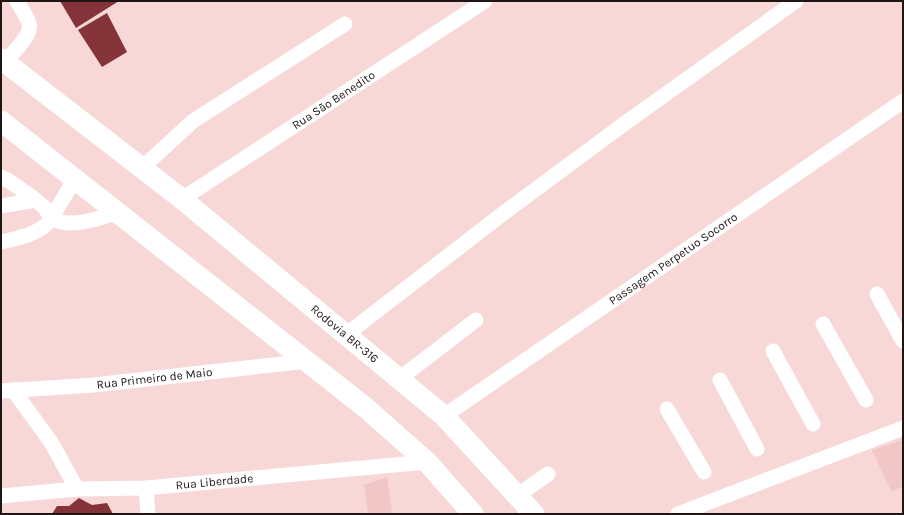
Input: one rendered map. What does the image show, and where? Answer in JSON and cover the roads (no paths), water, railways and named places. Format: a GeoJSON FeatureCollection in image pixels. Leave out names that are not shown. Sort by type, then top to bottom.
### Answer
{"type":"FeatureCollection","features":[{"type":"Feature","properties":{"kind":"highway","name":"Rodovia BR-316"},"geometry":{"type":"LineString","coordinates":[[3,60],[182,199],[347,334],[444,416],[534,514]]}},
{"type":"Feature","properties":{"kind":"highway"},"geometry":{"type":"LineString","coordinates":[[1,120],[366,408],[427,462],[472,514]]}},
{"type":"Feature","properties":{"kind":"street"},"geometry":{"type":"LineString","coordinates":[[3,60],[24,39],[30,29],[29,22],[17,1]]}},
{"type":"Feature","properties":{"kind":"street","name":"Rua São Benedito"},"geometry":{"type":"LineString","coordinates":[[182,199],[485,1]]}},
{"type":"Feature","properties":{"kind":"street"},"geometry":{"type":"LineString","coordinates":[[347,334],[505,212],[628,121],[796,1]]}},
{"type":"Feature","properties":{"kind":"street"},"geometry":{"type":"LineString","coordinates":[[142,168],[193,121],[345,24]]}},
{"type":"Feature","properties":{"kind":"street","name":"Passagem Perpetuo Socorro"},"geometry":{"type":"LineString","coordinates":[[444,416],[903,101]]}},
{"type":"Feature","properties":{"kind":"street"},"geometry":{"type":"LineString","coordinates":[[1,177],[8,180],[36,200],[49,212],[52,218],[61,222],[74,223],[102,218],[117,212]]}},
{"type":"Feature","properties":{"kind":"street"},"geometry":{"type":"LineString","coordinates":[[1,242],[29,235],[44,227],[52,218],[75,179]]}},
{"type":"Feature","properties":{"kind":"street"},"geometry":{"type":"LineString","coordinates":[[1,206],[36,200]]}},
{"type":"Feature","properties":{"kind":"street"},"geometry":{"type":"LineString","coordinates":[[877,294],[903,341]]}},
{"type":"Feature","properties":{"kind":"street"},"geometry":{"type":"LineString","coordinates":[[399,379],[476,320]]}},
{"type":"Feature","properties":{"kind":"street"},"geometry":{"type":"LineString","coordinates":[[823,324],[866,400]]}},
{"type":"Feature","properties":{"kind":"street"},"geometry":{"type":"LineString","coordinates":[[773,351],[813,424]]}},
{"type":"Feature","properties":{"kind":"street","name":"Rua Primeiro de Maio"},"geometry":{"type":"LineString","coordinates":[[7,390],[94,385],[308,361]]}},
{"type":"Feature","properties":{"kind":"street"},"geometry":{"type":"LineString","coordinates":[[720,380],[757,449]]}},
{"type":"Feature","properties":{"kind":"street"},"geometry":{"type":"LineString","coordinates":[[7,390],[51,442],[77,489]]}},
{"type":"Feature","properties":{"kind":"street"},"geometry":{"type":"LineString","coordinates":[[667,409],[704,472]]}},
{"type":"Feature","properties":{"kind":"street"},"geometry":{"type":"LineString","coordinates":[[678,514],[903,428]]}},
{"type":"Feature","properties":{"kind":"street","name":"Rua Liberdade"},"geometry":{"type":"LineString","coordinates":[[1,496],[77,489],[146,488],[427,462]]}},
{"type":"Feature","properties":{"kind":"street"},"geometry":{"type":"LineString","coordinates":[[518,495],[548,474]]}},
{"type":"Feature","properties":{"kind":"street"},"geometry":{"type":"LineString","coordinates":[[146,488],[148,514]]}}]}
